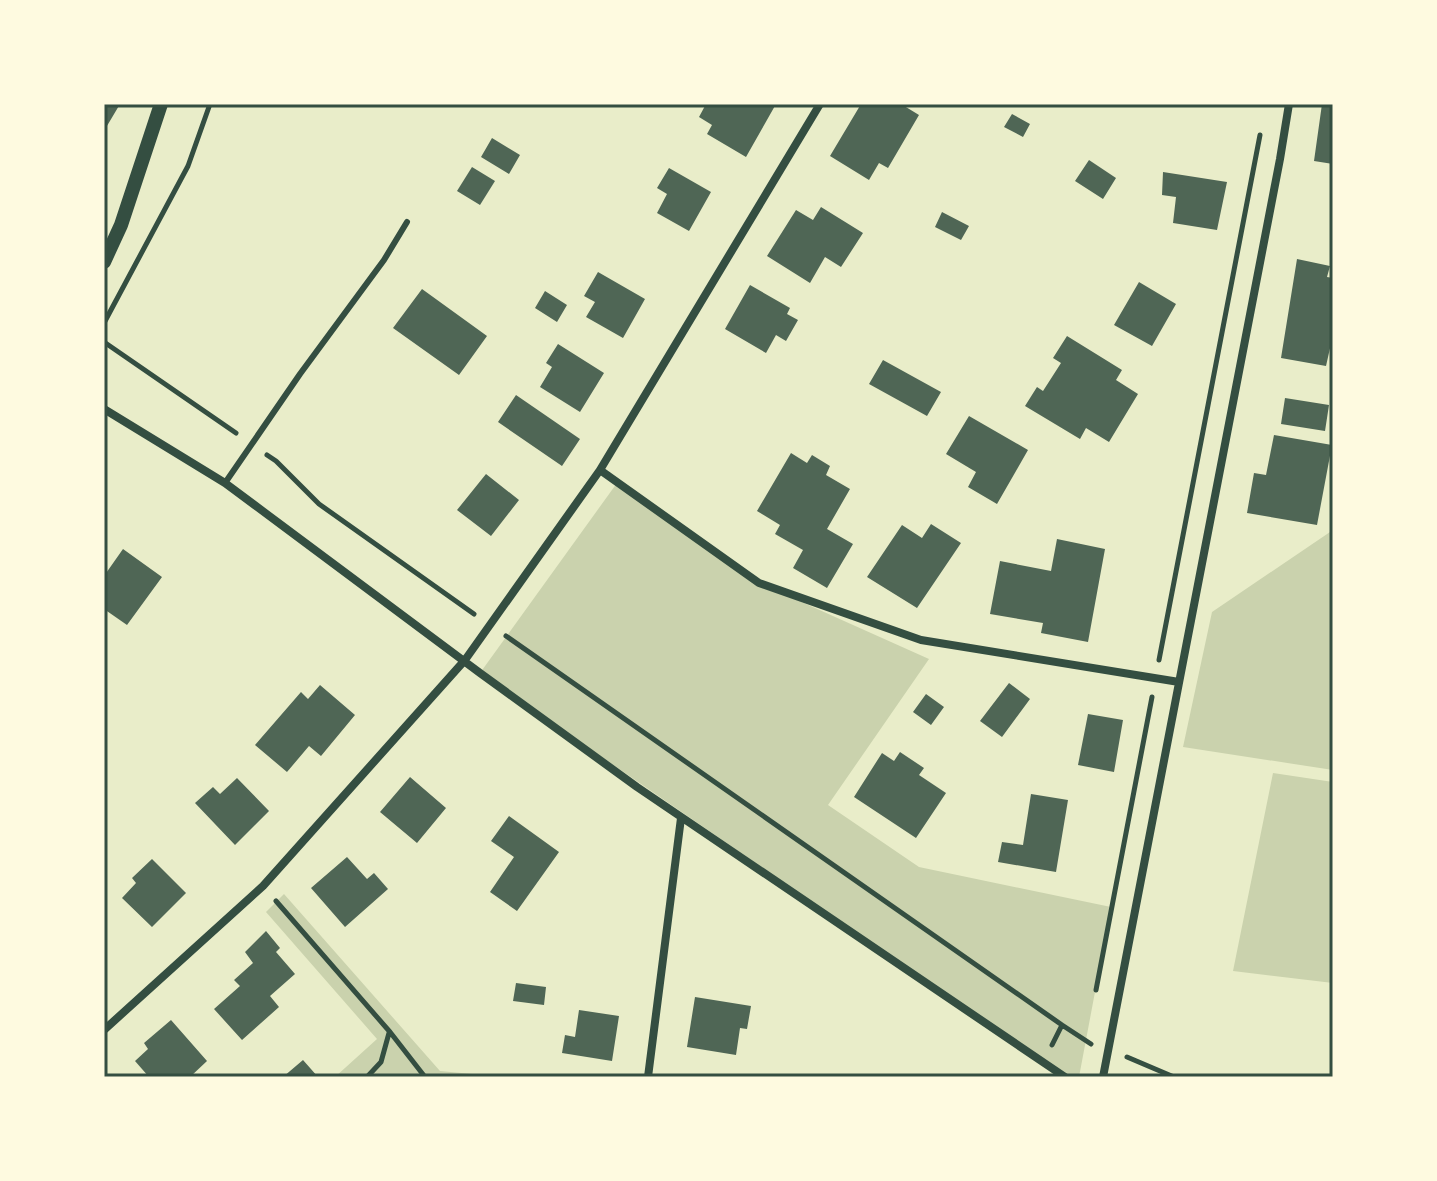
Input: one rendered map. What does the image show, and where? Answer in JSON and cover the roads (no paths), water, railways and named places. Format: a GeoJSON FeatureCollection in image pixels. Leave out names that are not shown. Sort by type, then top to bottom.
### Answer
{"type":"FeatureCollection","features":[{"type":"Feature","properties":{"kind":"street"},"geometry":{"type":"LineString","coordinates":[[104,262],[121,225],[161,104]]}},
{"type":"Feature","properties":{"kind":"street"},"geometry":{"type":"LineString","coordinates":[[104,1030],[263,886],[465,660],[600,470],[820,104]]}},
{"type":"Feature","properties":{"kind":"street"},"geometry":{"type":"LineString","coordinates":[[1103,1077],[1289,104]]}},
{"type":"Feature","properties":{"kind":"street"},"geometry":{"type":"LineString","coordinates":[[104,409],[225,483],[681,818],[1065,1077]]}},
{"type":"Feature","properties":{"kind":"street"},"geometry":{"type":"LineString","coordinates":[[600,470],[759,583],[921,640],[1179,682]]}},
{"type":"Feature","properties":{"kind":"street"},"geometry":{"type":"LineString","coordinates":[[648,1077],[681,818]]}},
{"type":"Feature","properties":{"kind":"lane"},"geometry":{"type":"LineString","coordinates":[[225,483],[384,260],[407,222]]}}]}
